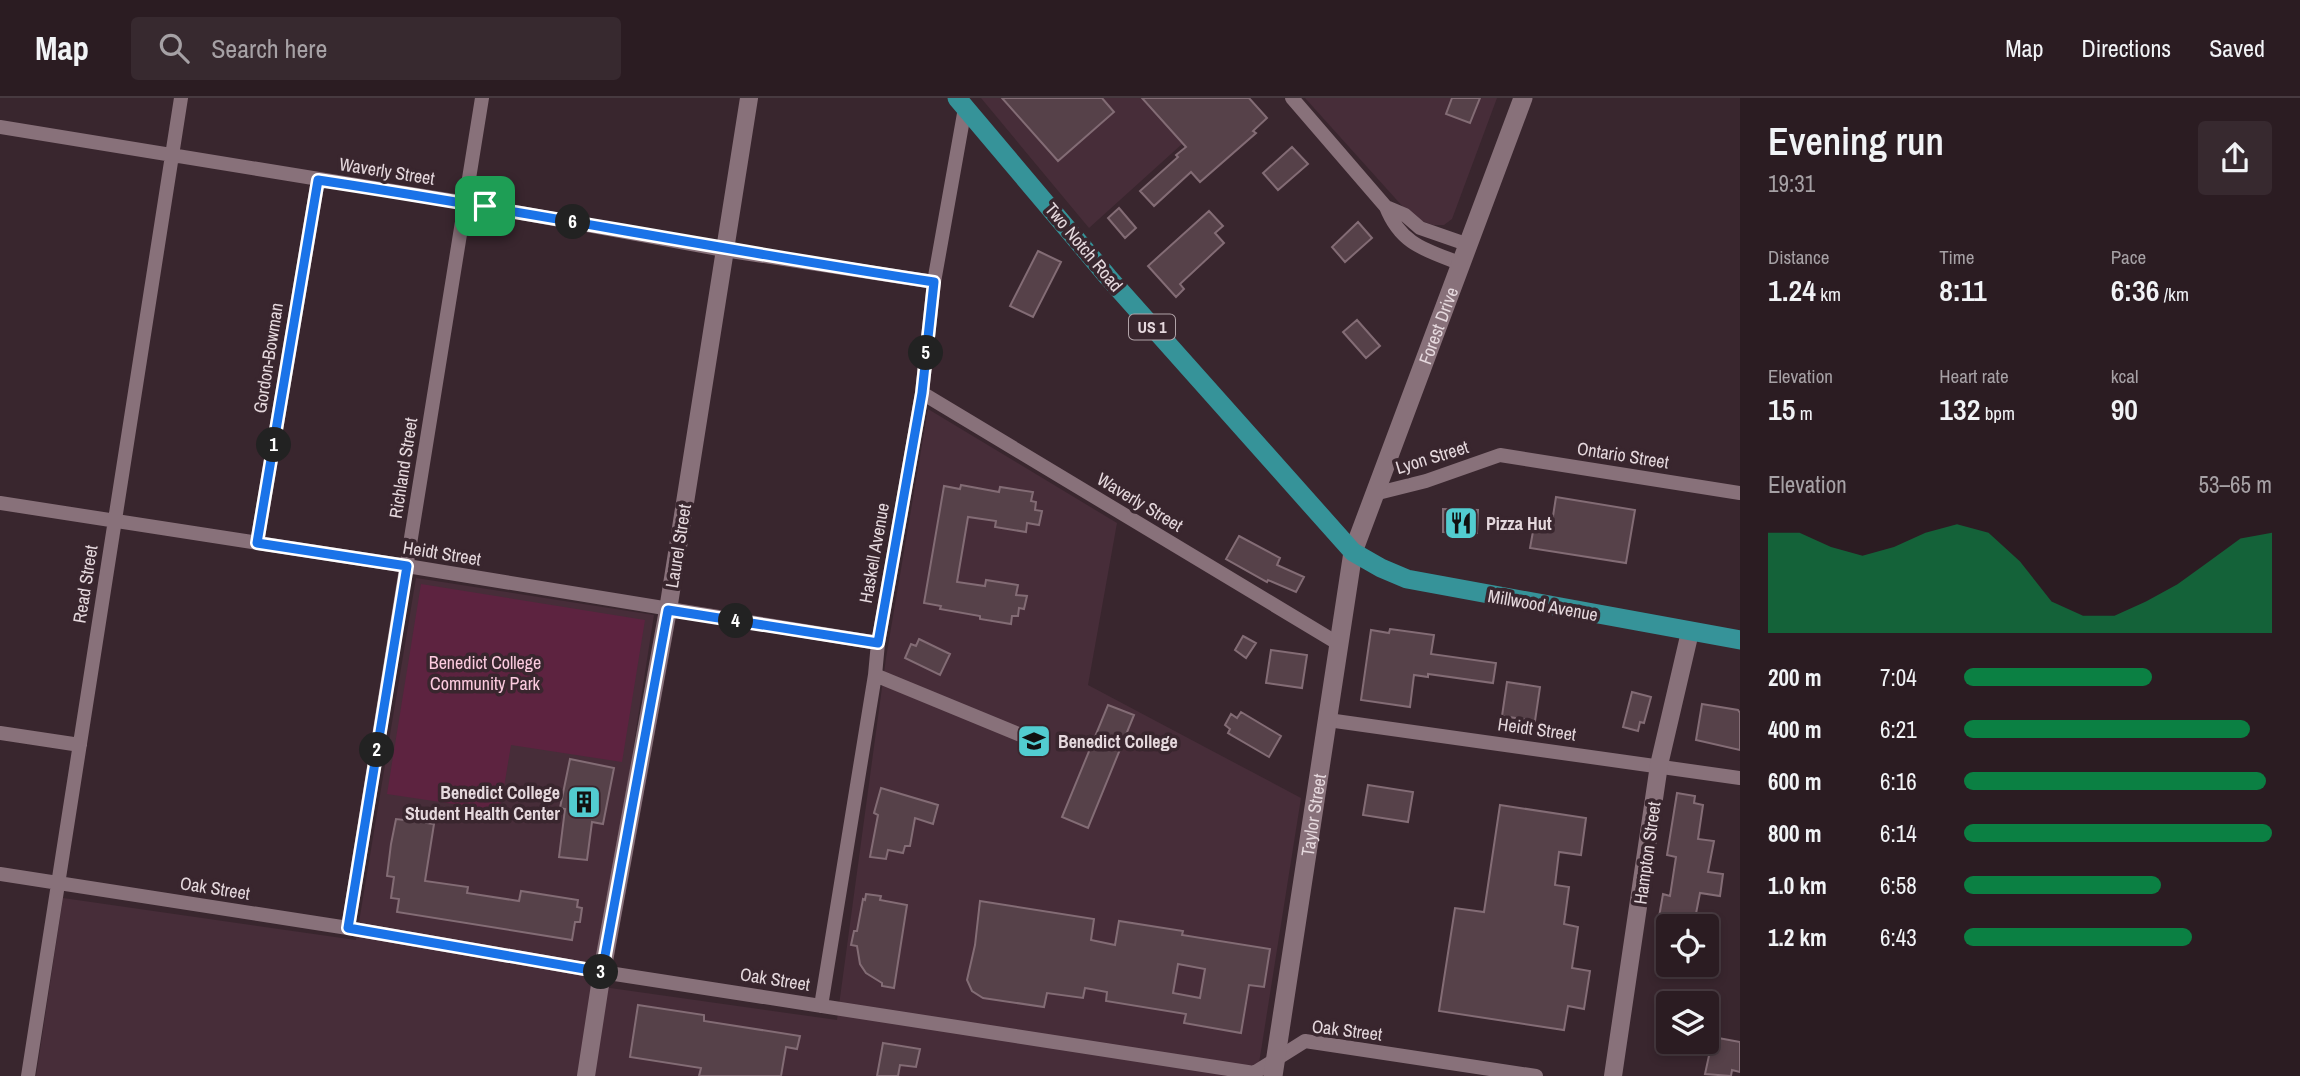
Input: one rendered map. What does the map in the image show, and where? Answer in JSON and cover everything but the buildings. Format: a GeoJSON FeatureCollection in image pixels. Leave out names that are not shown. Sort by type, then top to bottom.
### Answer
{"type":"FeatureCollection","features":[{"type":"Feature","properties":{"kind":"main road","name":"Forest Drive"},"geometry":{"type":"LineString","coordinates":[[1353,552],[1523,98]]}},
{"type":"Feature","properties":{"kind":"main road","name":"Two Notch Road"},"geometry":{"type":"LineString","coordinates":[[961,103],[1152,327],[1353,552]]}},
{"type":"Feature","properties":{"kind":"main road","name":"Millwood Avenue"},"geometry":{"type":"LineString","coordinates":[[1353,552],[1407,579],[1740,640]]}},
{"type":"Feature","properties":{"kind":"main road","name":"Taylor Street"},"geometry":{"type":"LineString","coordinates":[[1275,1068],[1353,552]]}},
{"type":"Feature","properties":{"kind":"street","name":"Read Street"},"geometry":{"type":"LineString","coordinates":[[28,1076],[181,98]]}},
{"type":"Feature","properties":{"kind":"street","name":"Richland Street"},"geometry":{"type":"LineString","coordinates":[[348,928],[482,98]]}},
{"type":"Feature","properties":{"kind":"street","name":"Laurel Street"},"geometry":{"type":"LineString","coordinates":[[586,1076],[602,972],[668,610],[749,98]]}},
{"type":"Feature","properties":{"kind":"street"},"geometry":{"type":"LineString","coordinates":[[1292,98],[1386,207],[1393,224],[1412,243],[1462,264]]}},
{"type":"Feature","properties":{"kind":"street","name":"Haskell Avenue"},"geometry":{"type":"LineString","coordinates":[[821,1006],[878,643],[922,393],[934,282],[961,103]]}},
{"type":"Feature","properties":{"kind":"street","name":"Waverly Street"},"geometry":{"type":"LineString","coordinates":[[0,127],[466,203],[724,250],[934,282]]}},
{"type":"Feature","properties":{"kind":"street","name":"Gordon-Bowman"},"geometry":{"type":"LineString","coordinates":[[257,543],[318,180]]}},
{"type":"Feature","properties":{"kind":"street"},"geometry":{"type":"LineString","coordinates":[[1386,207],[1405,215],[1419,228],[1469,245]]}},
{"type":"Feature","properties":{"kind":"street","name":"Waverly Street"},"geometry":{"type":"LineString","coordinates":[[922,393],[1339,644]]}},
{"type":"Feature","properties":{"kind":"street","name":"Lyon Street"},"geometry":{"type":"LineString","coordinates":[[1374,494],[1426,481],[1500,454]]}},
{"type":"Feature","properties":{"kind":"street","name":"Ontario Street"},"geometry":{"type":"LineString","coordinates":[[1500,454],[1740,493]]}},
{"type":"Feature","properties":{"kind":"street","name":"Heidt Street"},"geometry":{"type":"LineString","coordinates":[[0,503],[878,643]]}},
{"type":"Feature","properties":{"kind":"street","name":"Hampton Street"},"geometry":{"type":"LineString","coordinates":[[1613,1076],[1659,765],[1690,632]]}},
{"type":"Feature","properties":{"kind":"street"},"geometry":{"type":"LineString","coordinates":[[875,675],[1032,740]]}},
{"type":"Feature","properties":{"kind":"street","name":"Heidt Street"},"geometry":{"type":"LineString","coordinates":[[1328,720],[1740,778]]}},
{"type":"Feature","properties":{"kind":"street"},"geometry":{"type":"LineString","coordinates":[[0,733],[80,745]]}},
{"type":"Feature","properties":{"kind":"street","name":"Oak Street"},"geometry":{"type":"LineString","coordinates":[[0,874],[348,928],[602,972],[1254,1073],[1275,1068],[1305,1041],[1536,1076]]}},
{"type":"Feature","properties":{"kind":"shaded area"},"geometry":{"type":"Polygon","coordinates":[[[981,98],[1233,98],[1089,228],[981,98]]]}},
{"type":"Feature","properties":{"kind":"shaded area"},"geometry":{"type":"Polygon","coordinates":[[[1305,98],[1497,98],[1452,219],[1444,225],[1433,225],[1413,218],[1305,98]]]}},
{"type":"Feature","properties":{"kind":"shaded area","name":"Benedict College"},"geometry":{"type":"Polygon","coordinates":[[[928,409],[1117,523],[1088,685],[1301,798],[1257,1076],[36,1076],[63,898],[356,940],[416,578],[654,615],[596,986],[837,1020],[886,658],[928,409]]]}},
{"type":"Feature","properties":{"kind":"green space","name":"Benedict College Community Park"},"geometry":{"type":"Polygon","coordinates":[[[421,584],[645,620],[622,762],[511,745],[500,811],[387,794],[421,584]]]}},
{"type":"Feature","properties":{"kind":"place","name":"Pizza Hut"},"geometry":{"type":"Point","coordinates":[1461,523]}},
{"type":"Feature","properties":{"kind":"place","name":"Benedict College"},"geometry":{"type":"Point","coordinates":[1034,741]}},
{"type":"Feature","properties":{"kind":"place","name":"Benedict College Student Health Center"},"geometry":{"type":"Point","coordinates":[584,802]}},
{"type":"Feature","properties":{"kind":"route"},"geometry":{"type":"LineString","coordinates":[[318,180],[485,206],[724,250],[934,282],[922,393],[878,643],[668,610],[602,972],[348,928],[407,566],[257,543],[318,180]]}}]}
